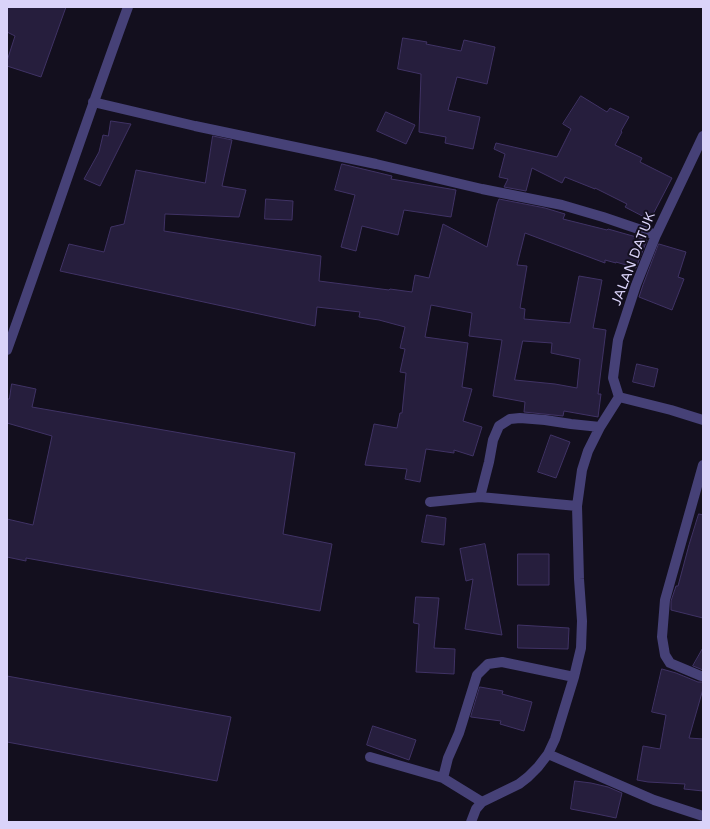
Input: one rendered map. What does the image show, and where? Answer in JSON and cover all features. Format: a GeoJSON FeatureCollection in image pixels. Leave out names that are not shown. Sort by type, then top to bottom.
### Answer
{"type":"FeatureCollection","features":[{"type":"Feature","properties":{"kind":"street"},"geometry":{"type":"LineString","coordinates":[[7,350],[93,102],[128,7]]}},
{"type":"Feature","properties":{"kind":"street"},"geometry":{"type":"LineString","coordinates":[[93,102],[195,126],[562,205],[656,235]]}},
{"type":"Feature","properties":{"kind":"street","name":"JALAN DATUK"},"geometry":{"type":"LineString","coordinates":[[619,397],[613,378],[618,340],[636,285],[656,235],[703,136]]}},
{"type":"Feature","properties":{"kind":"street"},"geometry":{"type":"LineString","coordinates":[[471,822],[476,809],[482,802],[519,784],[538,767],[548,754],[554,739],[574,677],[581,648],[582,621],[577,506],[582,470],[588,451],[600,427],[619,397],[703,420]]}},
{"type":"Feature","properties":{"kind":"street"},"geometry":{"type":"LineString","coordinates":[[480,497],[494,440],[500,426],[510,419],[520,418],[545,420],[600,427]]}},
{"type":"Feature","properties":{"kind":"street"},"geometry":{"type":"LineString","coordinates":[[701,676],[670,663],[665,655],[662,637],[665,600],[703,464]]}},
{"type":"Feature","properties":{"kind":"street"},"geometry":{"type":"LineString","coordinates":[[430,502],[480,497],[577,506]]}},
{"type":"Feature","properties":{"kind":"street"},"geometry":{"type":"LineString","coordinates":[[442,778],[448,758],[459,734],[477,675],[488,664],[502,662],[574,677]]}},
{"type":"Feature","properties":{"kind":"street"},"geometry":{"type":"LineString","coordinates":[[548,754],[654,800],[703,816]]}},
{"type":"Feature","properties":{"kind":"street"},"geometry":{"type":"LineString","coordinates":[[370,757],[442,778],[482,802]]}},
{"type":"Feature","properties":{"kind":"building"},"geometry":{"type":"Polygon","coordinates":[[[7,7],[66,7],[41,77],[7,66],[7,61],[15,36],[7,32],[7,7]]]}},
{"type":"Feature","properties":{"kind":"building"},"geometry":{"type":"Polygon","coordinates":[[[403,38],[427,42],[426,44],[461,51],[464,40],[495,47],[487,84],[457,77],[448,110],[480,117],[473,149],[445,143],[446,137],[419,132],[421,74],[398,69],[403,38]]]}},
{"type":"Feature","properties":{"kind":"building"},"geometry":{"type":"Polygon","coordinates":[[[581,96],[607,112],[610,108],[629,117],[615,145],[642,158],[640,162],[672,178],[650,220],[625,207],[627,204],[595,188],[565,177],[562,183],[532,168],[526,191],[504,187],[508,179],[499,177],[505,154],[494,149],[496,143],[557,157],[571,129],[563,124],[581,96]]]}},
{"type":"Feature","properties":{"kind":"building"},"geometry":{"type":"Polygon","coordinates":[[[386,112],[415,125],[406,144],[377,131],[386,112]]]}},
{"type":"Feature","properties":{"kind":"building"},"geometry":{"type":"Polygon","coordinates":[[[111,121],[131,124],[100,186],[84,179],[99,152],[103,135],[108,136],[111,121]]]}},
{"type":"Feature","properties":{"kind":"building"},"geometry":{"type":"Polygon","coordinates":[[[213,136],[232,140],[222,186],[246,190],[239,217],[165,214],[164,231],[321,256],[319,281],[412,292],[415,275],[429,278],[443,224],[487,247],[499,199],[545,208],[565,214],[563,219],[608,229],[647,240],[636,268],[605,260],[605,263],[525,233],[517,265],[527,266],[520,308],[525,309],[524,319],[570,323],[579,276],[602,280],[593,328],[606,330],[598,394],[601,394],[598,417],[564,411],[563,416],[524,412],[525,402],[493,396],[502,340],[469,336],[472,313],[431,305],[425,337],[468,343],[462,387],[472,389],[463,421],[482,427],[473,456],[454,450],[454,453],[426,449],[420,482],[405,479],[407,469],[365,465],[374,424],[397,428],[400,413],[402,413],[406,373],[400,372],[405,349],[400,348],[405,327],[379,320],[359,317],[360,312],[317,307],[315,326],[60,271],[69,244],[104,252],[111,227],[124,224],[136,170],[205,183],[213,136]],[[523,341],[515,380],[577,388],[580,359],[551,353],[552,343],[523,341]]]}},
{"type":"Feature","properties":{"kind":"building"},"geometry":{"type":"Polygon","coordinates":[[[342,164],[392,176],[391,179],[456,190],[451,217],[404,210],[398,235],[362,226],[356,251],[341,247],[355,195],[335,190],[342,164]]]}},
{"type":"Feature","properties":{"kind":"building"},"geometry":{"type":"Polygon","coordinates":[[[266,199],[293,201],[292,220],[265,219],[266,199]]]}},
{"type":"Feature","properties":{"kind":"building"},"geometry":{"type":"Polygon","coordinates":[[[659,244],[686,252],[678,277],[684,279],[672,310],[639,297],[659,244]]]}},
{"type":"Feature","properties":{"kind":"building"},"geometry":{"type":"Polygon","coordinates":[[[637,364],[658,369],[654,387],[633,382],[637,364]]]}},
{"type":"Feature","properties":{"kind":"building"},"geometry":{"type":"Polygon","coordinates":[[[12,384],[36,389],[32,407],[295,453],[283,534],[332,544],[320,611],[26,558],[26,561],[7,557],[7,519],[33,525],[52,436],[7,423],[7,399],[9,399],[12,384]]]}},
{"type":"Feature","properties":{"kind":"building"},"geometry":{"type":"Polygon","coordinates":[[[551,435],[570,442],[556,478],[538,472],[551,435]]]}},
{"type":"Feature","properties":{"kind":"building"},"geometry":{"type":"Polygon","coordinates":[[[699,514],[703,515],[703,618],[671,610],[671,601],[676,586],[678,586],[699,514]]]}},
{"type":"Feature","properties":{"kind":"building"},"geometry":{"type":"Polygon","coordinates":[[[427,515],[446,518],[444,545],[422,542],[427,515]]]}},
{"type":"Feature","properties":{"kind":"building"},"geometry":{"type":"Polygon","coordinates":[[[485,544],[502,635],[465,629],[473,579],[466,581],[460,549],[485,544]]]}},
{"type":"Feature","properties":{"kind":"building"},"geometry":{"type":"Polygon","coordinates":[[[518,554],[549,554],[549,585],[518,585],[518,554]]]}},
{"type":"Feature","properties":{"kind":"building"},"geometry":{"type":"Polygon","coordinates":[[[416,597],[439,598],[434,648],[455,649],[454,674],[416,672],[419,624],[414,623],[416,597]]]}},
{"type":"Feature","properties":{"kind":"building"},"geometry":{"type":"Polygon","coordinates":[[[518,625],[569,628],[568,649],[518,648],[518,625]]]}},
{"type":"Feature","properties":{"kind":"building"},"geometry":{"type":"Polygon","coordinates":[[[703,648],[703,670],[693,666],[703,648]]]}},
{"type":"Feature","properties":{"kind":"building"},"geometry":{"type":"Polygon","coordinates":[[[662,669],[698,682],[703,682],[703,689],[689,738],[703,739],[703,791],[684,789],[685,784],[637,780],[643,746],[660,749],[666,715],[652,712],[662,669]]]}},
{"type":"Feature","properties":{"kind":"building"},"geometry":{"type":"Polygon","coordinates":[[[7,676],[231,717],[217,781],[7,742],[7,676]]]}},
{"type":"Feature","properties":{"kind":"building"},"geometry":{"type":"Polygon","coordinates":[[[480,687],[503,691],[502,694],[532,702],[524,731],[500,724],[501,721],[471,717],[480,687]]]}},
{"type":"Feature","properties":{"kind":"building"},"geometry":{"type":"Polygon","coordinates":[[[373,726],[416,740],[409,760],[367,745],[373,726]]]}},
{"type":"Feature","properties":{"kind":"building"},"geometry":{"type":"Polygon","coordinates":[[[575,781],[608,787],[622,793],[616,818],[571,809],[575,781]]]}}]}
